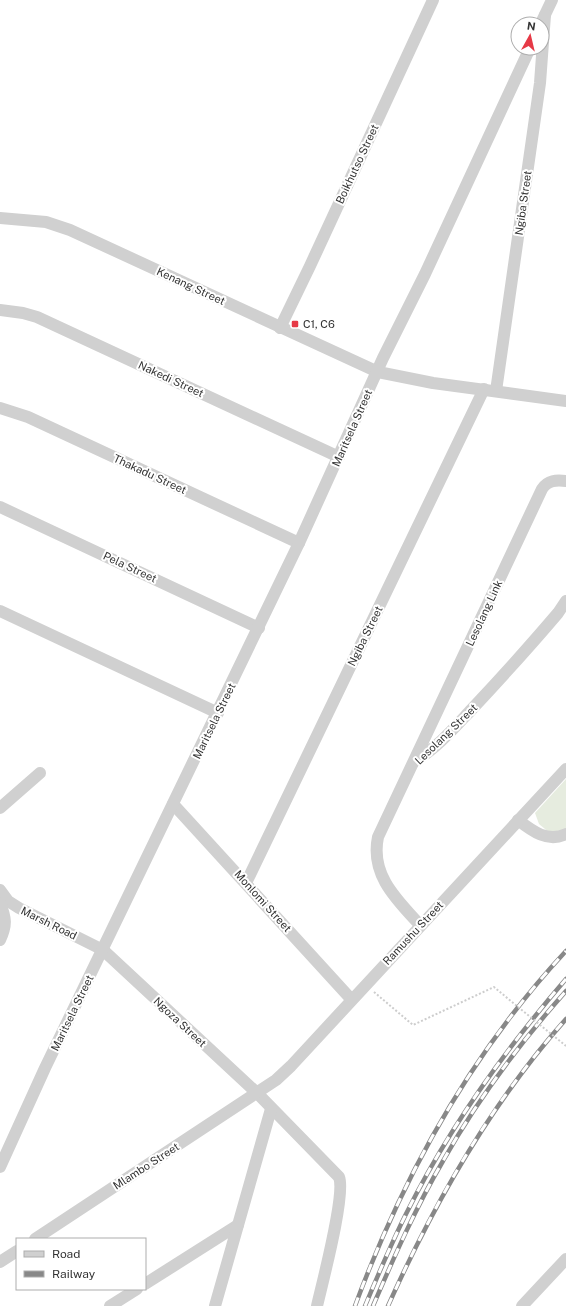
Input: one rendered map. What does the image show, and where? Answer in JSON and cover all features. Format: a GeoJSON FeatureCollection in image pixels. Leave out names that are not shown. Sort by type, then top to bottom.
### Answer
{"type":"FeatureCollection","features":[{"type":"Feature","properties":{"kind":"street","name":"Boikhutso Street"},"geometry":{"type":"LineString","coordinates":[[280,328],[433,0]]}},
{"type":"Feature","properties":{"kind":"street"},"geometry":{"type":"LineString","coordinates":[[545,16],[552,0]]}},
{"type":"Feature","properties":{"kind":"street","name":"Maritsela Street"},"geometry":{"type":"LineString","coordinates":[[0,1167],[42,1075],[300,543],[378,372],[526,56]]}},
{"type":"Feature","properties":{"kind":"street","name":"Ngiba Street"},"geometry":{"type":"LineString","coordinates":[[496,391],[540,83],[541,56]]}},
{"type":"Feature","properties":{"kind":"street","name":"Kenang Street"},"geometry":{"type":"LineString","coordinates":[[0,218],[46,222],[70,230],[378,372],[404,378],[566,401]]}},
{"type":"Feature","properties":{"kind":"street","name":"Nakedi Street"},"geometry":{"type":"LineString","coordinates":[[0,310],[23,313],[37,317],[339,457]]}},
{"type":"Feature","properties":{"kind":"street","name":"Ngiba Street"},"geometry":{"type":"LineString","coordinates":[[246,883],[484,389]]}},
{"type":"Feature","properties":{"kind":"street","name":"Thakadu Street"},"geometry":{"type":"LineString","coordinates":[[0,408],[28,417],[300,543]]}},
{"type":"Feature","properties":{"kind":"street","name":"Lesolang Link"},"geometry":{"type":"LineString","coordinates":[[415,761],[542,489],[545,485],[553,481],[566,481]]}},
{"type":"Feature","properties":{"kind":"street","name":"Pela Street"},"geometry":{"type":"LineString","coordinates":[[0,507],[259,628]]}},
{"type":"Feature","properties":{"kind":"street","name":"Lesolang Street"},"geometry":{"type":"LineString","coordinates":[[420,925],[403,907],[383,881],[379,870],[376,853],[378,837],[415,761],[425,755],[440,742],[502,678],[558,613],[566,601]]}},
{"type":"Feature","properties":{"kind":"street"},"geometry":{"type":"LineString","coordinates":[[0,611],[218,713]]}},
{"type":"Feature","properties":{"kind":"street","name":"Ramushu Street"},"geometry":{"type":"LineString","coordinates":[[257,1093],[276,1080],[291,1066],[351,999],[566,769]]}},
{"type":"Feature","properties":{"kind":"street"},"geometry":{"type":"LineString","coordinates":[[0,808],[40,773]]}},
{"type":"Feature","properties":{"kind":"street","name":"Monlomi Street"},"geometry":{"type":"LineString","coordinates":[[173,804],[351,999]]}},
{"type":"Feature","properties":{"kind":"street"},"geometry":{"type":"LineString","coordinates":[[518,820],[534,832],[545,837],[555,838],[566,834]]}},
{"type":"Feature","properties":{"kind":"street","name":"Marsh Road"},"geometry":{"type":"LineString","coordinates":[[0,890],[3,902],[19,908],[103,950]]}},
{"type":"Feature","properties":{"kind":"street"},"geometry":{"type":"LineString","coordinates":[[0,940],[6,922],[3,902]]}},
{"type":"Feature","properties":{"kind":"street","name":"Ngoza Street"},"geometry":{"type":"LineString","coordinates":[[103,950],[257,1093],[271,1109],[337,1174],[340,1180],[341,1188],[317,1306]]}},
{"type":"Feature","properties":{"kind":"street","name":"Mlambo Street"},"geometry":{"type":"LineString","coordinates":[[37,1238],[257,1093]]}},
{"type":"Feature","properties":{"kind":"street"},"geometry":{"type":"LineString","coordinates":[[215,1306],[271,1109]]}},
{"type":"Feature","properties":{"kind":"street"},"geometry":{"type":"LineString","coordinates":[[146,1283],[238,1225]]}},
{"type":"Feature","properties":{"kind":"street"},"geometry":{"type":"LineString","coordinates":[[0,1262],[16,1252]]}},
{"type":"Feature","properties":{"kind":"street"},"geometry":{"type":"LineString","coordinates":[[522,1306],[566,1259]]}},
{"type":"Feature","properties":{"kind":"street"},"geometry":{"type":"LineString","coordinates":[[110,1306],[134,1290]]}},
{"type":"Feature","properties":{"kind":"path"},"geometry":{"type":"LineString","coordinates":[[365,985],[413,1025],[494,987],[566,1046]]}},
{"type":"Feature","properties":{"kind":"shaded area"},"geometry":{"type":"Polygon","coordinates":[[[566,779],[566,830],[551,834],[539,824],[535,813],[566,779]]]}},
{"type":"Feature","properties":{"kind":"railway"},"geometry":{"type":"LineString","coordinates":[[355,1306],[395,1210],[418,1163],[443,1118],[470,1074],[500,1031],[532,990],[566,951]]}},
{"type":"Feature","properties":{"kind":"railway"},"geometry":{"type":"LineString","coordinates":[[365,1306],[400,1225],[422,1182],[459,1121],[499,1063],[566,979]]}},
{"type":"Feature","properties":{"kind":"railway"},"geometry":{"type":"LineString","coordinates":[[373,1306],[415,1214],[433,1178],[456,1138],[500,1073],[532,1031],[566,991]]}},
{"type":"Feature","properties":{"kind":"railway"},"geometry":{"type":"LineString","coordinates":[[388,1306],[444,1192],[488,1120],[538,1052],[566,1019]]}},
{"type":"Feature","properties":{"kind":"place","name":"C1, C6"},"geometry":{"type":"Point","coordinates":[295,324]}}]}
